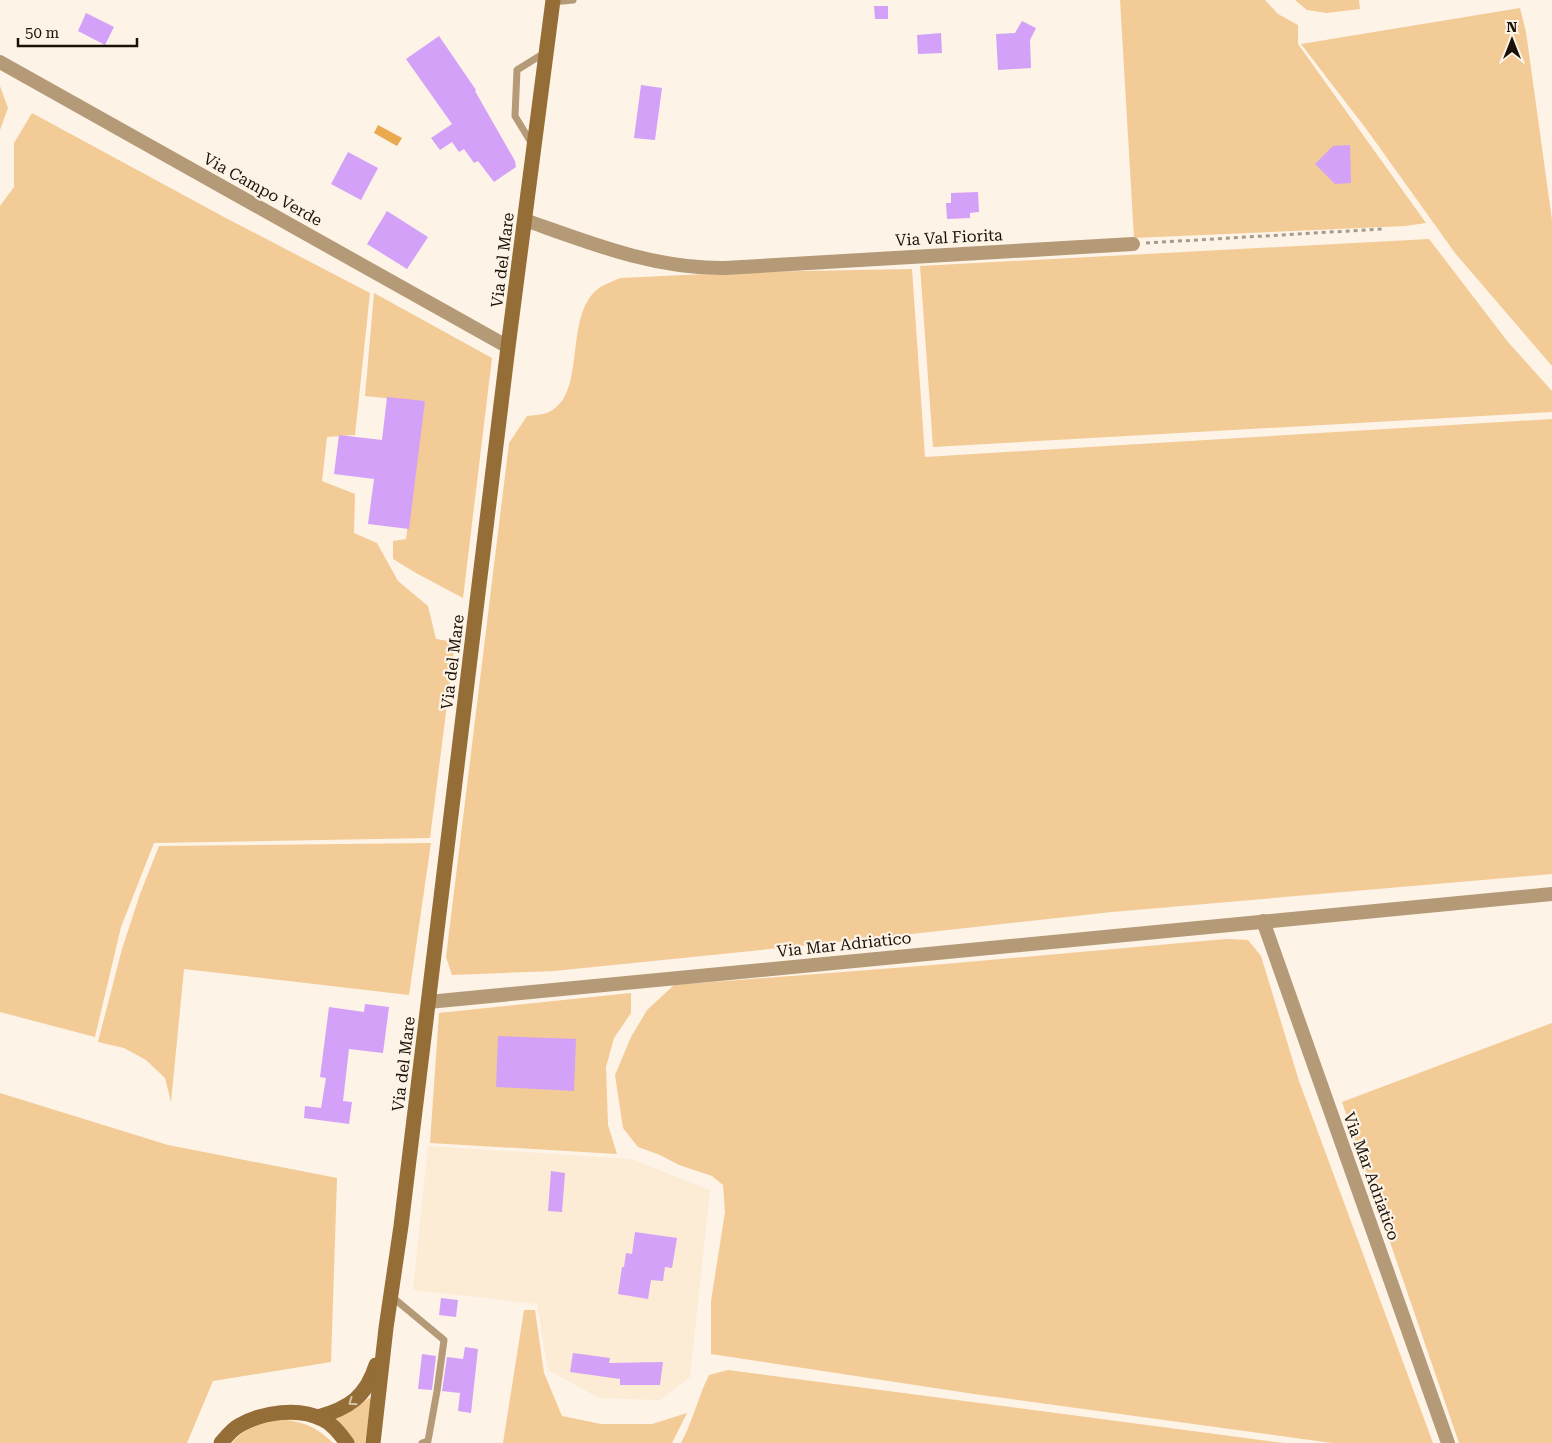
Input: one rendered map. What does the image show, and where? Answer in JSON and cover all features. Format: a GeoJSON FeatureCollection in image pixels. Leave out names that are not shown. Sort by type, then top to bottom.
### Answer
{"type":"FeatureCollection","features":[{"type":"Feature","properties":{"kind":"main road","name":"Via del Mare"},"geometry":{"type":"LineString","coordinates":[[373,1443],[508,347],[553,1]]}},
{"type":"Feature","properties":{"kind":"main road","name":"Via del Mare"},"geometry":{"type":"LineString","coordinates":[[318,1417],[347,1406],[361,1395],[370,1381],[386,1328]]}},
{"type":"Feature","properties":{"kind":"main road","name":"Via del Mare"},"geometry":{"type":"LineString","coordinates":[[221,1443],[236,1428],[260,1416],[294,1413],[318,1417],[333,1427],[347,1443]]}},
{"type":"Feature","properties":{"kind":"street","name":"Via Campo Verde"},"geometry":{"type":"LineString","coordinates":[[0,62],[508,347]]}},
{"type":"Feature","properties":{"kind":"street","name":"Via Val Fiorita"},"geometry":{"type":"LineString","coordinates":[[524,220],[621,254],[669,265],[700,268],[1133,244]]}},
{"type":"Feature","properties":{"kind":"street","name":"Via Mar Adriatico"},"geometry":{"type":"LineString","coordinates":[[428,1002],[1552,894]]}},
{"type":"Feature","properties":{"kind":"street","name":"Via Mar Adriatico"},"geometry":{"type":"LineString","coordinates":[[1263,921],[1448,1443]]}},
{"type":"Feature","properties":{"kind":"lane"},"geometry":{"type":"LineString","coordinates":[[553,1],[573,0]]}},
{"type":"Feature","properties":{"kind":"lane"},"geometry":{"type":"LineString","coordinates":[[534,147],[515,116],[517,70],[547,52]]}},
{"type":"Feature","properties":{"kind":"lane"},"geometry":{"type":"LineString","coordinates":[[391,1296],[444,1340],[428,1441],[422,1443]]}},
{"type":"Feature","properties":{"kind":"path"},"geometry":{"type":"LineString","coordinates":[[1133,244],[1382,229]]}},
{"type":"Feature","properties":{"kind":"shaded area"},"geometry":{"type":"Polygon","coordinates":[[[1120,0],[1265,0],[1278,14],[1298,25],[1298,44],[1426,223],[1405,226],[1134,238],[1120,0]]]}},
{"type":"Feature","properties":{"kind":"shaded area"},"geometry":{"type":"Polygon","coordinates":[[[1295,0],[1359,0],[1360,9],[1327,13],[1307,10],[1295,0]]]}},
{"type":"Feature","properties":{"kind":"shaded area"},"geometry":{"type":"Polygon","coordinates":[[[1520,8],[1526,32],[1552,220],[1552,366],[1455,253],[1367,130],[1301,44],[1520,8]]]}},
{"type":"Feature","properties":{"kind":"shaded area"},"geometry":{"type":"Polygon","coordinates":[[[0,86],[8,108],[0,130],[0,86]]]}},
{"type":"Feature","properties":{"kind":"shaded area"},"geometry":{"type":"Polygon","coordinates":[[[32,113],[224,217],[370,293],[355,435],[327,437],[322,481],[355,494],[354,533],[377,543],[398,581],[428,606],[436,639],[455,642],[430,838],[154,843],[121,927],[95,1037],[0,1012],[0,206],[14,187],[14,143],[32,113]]]}},
{"type":"Feature","properties":{"kind":"shaded area"},"geometry":{"type":"Polygon","coordinates":[[[378,125],[402,138],[397,146],[374,133],[378,125]]]}},
{"type":"Feature","properties":{"kind":"shaded area"},"geometry":{"type":"Polygon","coordinates":[[[1429,239],[1508,342],[1552,391],[1552,412],[933,447],[920,266],[1429,239]]]}},
{"type":"Feature","properties":{"kind":"shaded area"},"geometry":{"type":"Polygon","coordinates":[[[912,269],[925,457],[1552,419],[1552,874],[1112,912],[554,971],[452,975],[446,957],[509,443],[527,416],[547,413],[561,402],[568,388],[573,370],[582,314],[590,298],[602,286],[620,278],[750,272],[912,269]]]}},
{"type":"Feature","properties":{"kind":"shaded area"},"geometry":{"type":"Polygon","coordinates":[[[374,293],[492,358],[463,598],[393,559],[393,541],[406,539],[424,402],[365,396],[374,293]]]}},
{"type":"Feature","properties":{"kind":"shaded area"},"geometry":{"type":"Polygon","coordinates":[[[431,843],[409,995],[184,969],[171,1102],[165,1078],[146,1060],[124,1048],[98,1042],[122,949],[140,894],[159,846],[431,843]]]}},
{"type":"Feature","properties":{"kind":"shaded area"},"geometry":{"type":"Polygon","coordinates":[[[1226,939],[1248,940],[1261,956],[1299,1081],[1433,1443],[1332,1443],[974,1394],[711,1354],[711,1301],[725,1212],[723,1185],[712,1176],[679,1165],[660,1155],[638,1147],[623,1128],[615,1075],[631,1037],[647,1010],[674,985],[933,965],[1226,939]]]}},
{"type":"Feature","properties":{"kind":"shaded area"},"geometry":{"type":"Polygon","coordinates":[[[631,993],[631,1013],[614,1038],[606,1067],[608,1125],[617,1154],[430,1143],[439,1013],[631,993]]]}},
{"type":"Feature","properties":{"kind":"shaded area"},"geometry":{"type":"Polygon","coordinates":[[[1552,1023],[1552,1443],[1459,1443],[1342,1102],[1552,1023]]]}},
{"type":"Feature","properties":{"kind":"shaded area"},"geometry":{"type":"Polygon","coordinates":[[[0,1093],[168,1145],[337,1178],[331,1362],[213,1381],[187,1443],[0,1443],[0,1093]]]}},
{"type":"Feature","properties":{"kind":"shaded area"},"geometry":{"type":"Polygon","coordinates":[[[428,1146],[631,1159],[710,1190],[690,1377],[660,1400],[599,1398],[548,1370],[537,1304],[413,1290],[428,1146]]]}},
{"type":"Feature","properties":{"kind":"shaded area"},"geometry":{"type":"Polygon","coordinates":[[[524,1310],[535,1310],[544,1373],[562,1416],[601,1424],[652,1424],[687,1413],[672,1443],[503,1443],[524,1310]]]}},
{"type":"Feature","properties":{"kind":"shaded area"},"geometry":{"type":"Polygon","coordinates":[[[728,1370],[1284,1443],[681,1443],[709,1375],[728,1370]]]}},
{"type":"Feature","properties":{"kind":"shaded area"},"geometry":{"type":"Polygon","coordinates":[[[369,1398],[371,1399],[365,1443],[354,1443],[329,1415],[361,1404],[369,1398]]]}},
{"type":"Feature","properties":{"kind":"shaded area"},"geometry":{"type":"Polygon","coordinates":[[[280,1419],[309,1426],[333,1443],[232,1443],[253,1426],[266,1421],[280,1419]]]}},
{"type":"Feature","properties":{"kind":"building"},"geometry":{"type":"Polygon","coordinates":[[[874,6],[888,6],[888,19],[875,19],[874,6]]]}},
{"type":"Feature","properties":{"kind":"building"},"geometry":{"type":"Polygon","coordinates":[[[86,13],[114,27],[105,45],[78,31],[86,13]]]}},
{"type":"Feature","properties":{"kind":"building"},"geometry":{"type":"Polygon","coordinates":[[[1022,21],[1036,28],[1030,40],[1031,68],[998,70],[996,34],[1015,33],[1022,21]]]}},
{"type":"Feature","properties":{"kind":"building"},"geometry":{"type":"Polygon","coordinates":[[[941,33],[942,53],[918,54],[917,35],[941,33]]]}},
{"type":"Feature","properties":{"kind":"building"},"geometry":{"type":"Polygon","coordinates":[[[439,36],[476,90],[515,161],[516,167],[494,182],[478,161],[474,163],[464,149],[459,152],[452,142],[440,150],[431,138],[452,124],[406,59],[439,36]]]}},
{"type":"Feature","properties":{"kind":"building"},"geometry":{"type":"Polygon","coordinates":[[[641,85],[662,88],[655,140],[634,138],[641,85]]]}},
{"type":"Feature","properties":{"kind":"building"},"geometry":{"type":"Polygon","coordinates":[[[1350,145],[1351,183],[1335,184],[1315,164],[1333,146],[1350,145]]]}},
{"type":"Feature","properties":{"kind":"building"},"geometry":{"type":"Polygon","coordinates":[[[348,152],[378,168],[361,200],[331,184],[348,152]]]}},
{"type":"Feature","properties":{"kind":"building"},"geometry":{"type":"Polygon","coordinates":[[[978,192],[979,212],[970,213],[970,218],[947,219],[946,203],[951,203],[951,193],[978,192]]]}},
{"type":"Feature","properties":{"kind":"building"},"geometry":{"type":"Polygon","coordinates":[[[387,211],[428,237],[407,269],[367,244],[387,211]]]}},
{"type":"Feature","properties":{"kind":"building"},"geometry":{"type":"Polygon","coordinates":[[[387,397],[425,401],[409,529],[368,524],[374,479],[334,474],[339,435],[382,440],[387,397]]]}},
{"type":"Feature","properties":{"kind":"building"},"geometry":{"type":"Polygon","coordinates":[[[365,1004],[389,1007],[383,1053],[349,1049],[343,1101],[352,1102],[349,1124],[304,1118],[305,1106],[321,1108],[326,1078],[320,1077],[329,1007],[364,1012],[365,1004]]]}},
{"type":"Feature","properties":{"kind":"building"},"geometry":{"type":"Polygon","coordinates":[[[498,1036],[576,1039],[574,1091],[496,1087],[498,1036]]]}},
{"type":"Feature","properties":{"kind":"building"},"geometry":{"type":"Polygon","coordinates":[[[551,1171],[565,1173],[562,1212],[548,1211],[551,1171]]]}},
{"type":"Feature","properties":{"kind":"building"},"geometry":{"type":"Polygon","coordinates":[[[635,1232],[677,1238],[672,1268],[665,1267],[663,1281],[651,1280],[648,1299],[618,1294],[622,1267],[624,1267],[626,1253],[632,1254],[635,1232]]]}},
{"type":"Feature","properties":{"kind":"building"},"geometry":{"type":"Polygon","coordinates":[[[441,1298],[458,1300],[456,1317],[439,1315],[441,1298]]]}},
{"type":"Feature","properties":{"kind":"building"},"geometry":{"type":"Polygon","coordinates":[[[465,1347],[478,1349],[471,1413],[458,1411],[460,1393],[442,1391],[447,1357],[463,1359],[465,1347]]]}},
{"type":"Feature","properties":{"kind":"building"},"geometry":{"type":"Polygon","coordinates":[[[573,1353],[610,1358],[609,1363],[663,1362],[660,1385],[620,1385],[620,1379],[570,1372],[573,1353]]]}},
{"type":"Feature","properties":{"kind":"building"},"geometry":{"type":"Polygon","coordinates":[[[422,1354],[436,1356],[432,1390],[418,1389],[422,1354]]]}}]}
